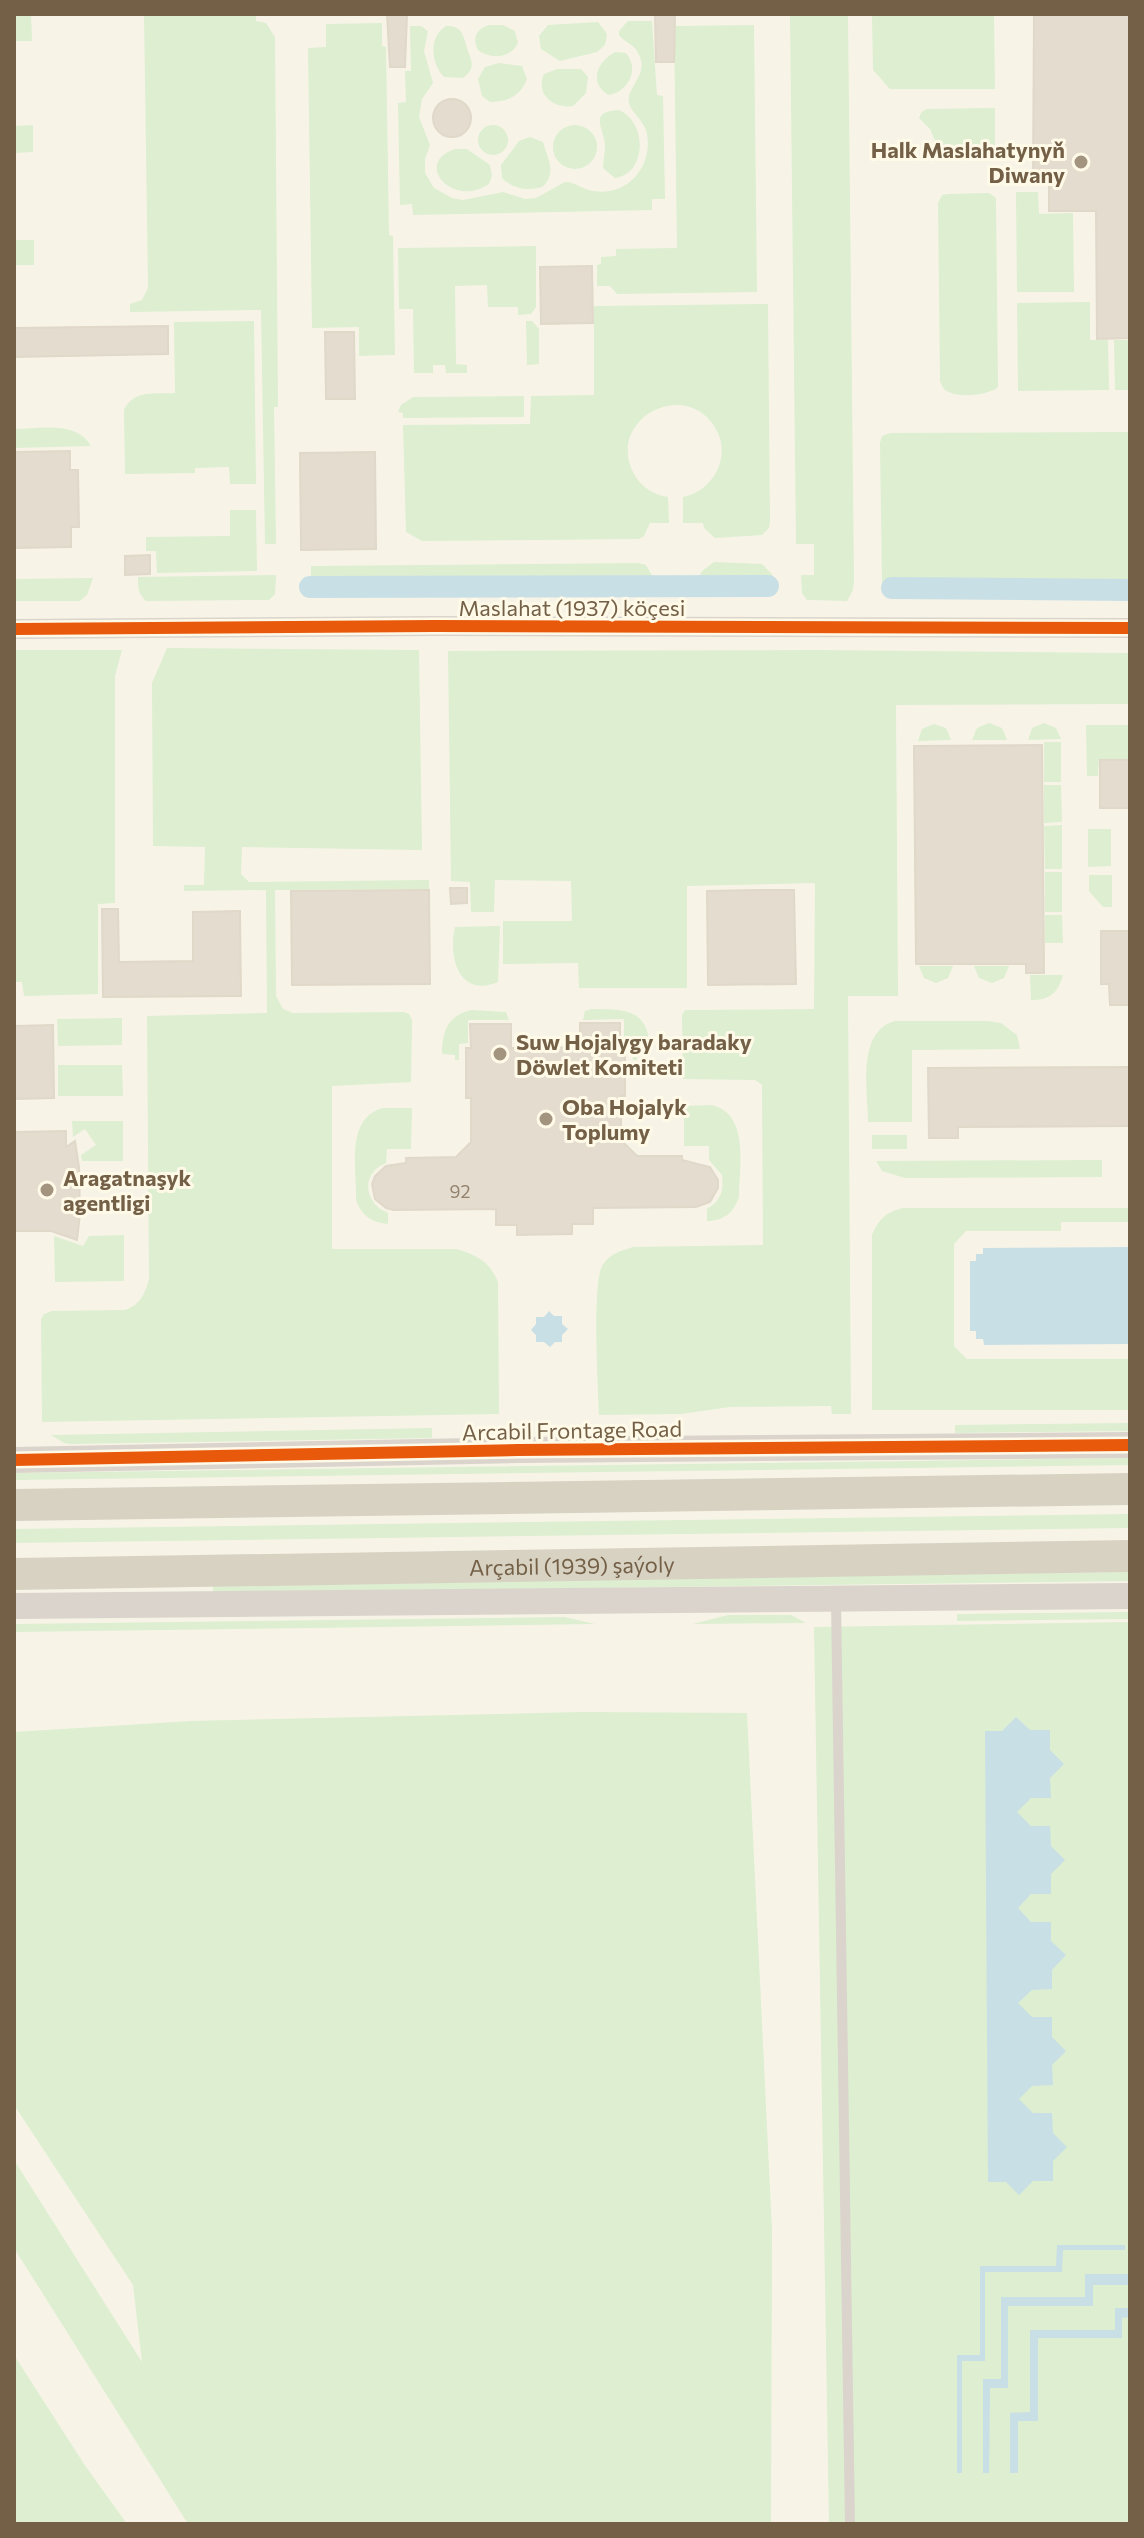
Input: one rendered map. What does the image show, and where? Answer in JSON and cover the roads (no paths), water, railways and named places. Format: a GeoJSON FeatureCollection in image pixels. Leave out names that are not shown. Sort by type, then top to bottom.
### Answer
{"type":"FeatureCollection","features":[{"type":"Feature","properties":{"kind":"main road"},"geometry":{"type":"LineString","coordinates":[[14,1505],[1130,1489]]}},
{"type":"Feature","properties":{"kind":"main road","name":"Arçabil (1939) şaýoly"},"geometry":{"type":"LineString","coordinates":[[14,1574],[1130,1556]]}},
{"type":"Feature","properties":{"kind":"street","name":"Maslahat (1937) köçesi"},"geometry":{"type":"LineString","coordinates":[[14,629],[435,626],[1130,628]]}},
{"type":"Feature","properties":{"kind":"street","name":"Arcabil Frontage Road"},"geometry":{"type":"LineString","coordinates":[[14,1460],[518,1450],[1130,1445]]}},
{"type":"Feature","properties":{"kind":"street"},"geometry":{"type":"LineString","coordinates":[[14,1606],[1130,1596]]}},
{"type":"Feature","properties":{"kind":"lane"},"geometry":{"type":"LineString","coordinates":[[836,1599],[850,2524]]}},
{"type":"Feature","properties":{"kind":"water"},"geometry":{"type":"Polygon","coordinates":[[[1130,1247],[1130,1344],[984,1345],[983,1339],[976,1339],[976,1331],[970,1331],[970,1261],[976,1261],[976,1254],[983,1254],[983,1248],[1130,1247]]]}},
{"type":"Feature","properties":{"kind":"water"},"geometry":{"type":"Polygon","coordinates":[[[549,1311],[554,1316],[562,1316],[562,1324],[568,1329],[562,1335],[562,1342],[555,1342],[550,1347],[544,1342],[536,1342],[536,1335],[531,1330],[536,1324],[536,1317],[544,1317],[549,1311]]]}},
{"type":"Feature","properties":{"kind":"water"},"geometry":{"type":"Polygon","coordinates":[[[1016,1717],[1030,1730],[1050,1730],[1050,1750],[1064,1764],[1050,1778],[1051,1798],[1031,1798],[1017,1812],[1031,1826],[1050,1826],[1051,1846],[1065,1860],[1051,1874],[1051,1894],[1031,1894],[1018,1908],[1031,1922],[1051,1922],[1051,1941],[1066,1955],[1052,1970],[1052,1989],[1032,1990],[1018,2003],[1032,2017],[1052,2017],[1052,2037],[1066,2051],[1052,2065],[1053,2085],[1032,2086],[1019,2099],[1033,2113],[1052,2113],[1053,2133],[1067,2147],[1053,2161],[1053,2181],[1033,2181],[1019,2195],[1006,2182],[988,2182],[985,1731],[1002,1731],[1016,1717]]]}},
{"type":"Feature","properties":{"kind":"water"},"geometry":{"type":"Polygon","coordinates":[[[1057,2245],[1125,2245],[1125,2250],[1063,2250],[1062,2272],[985,2272],[985,2361],[962,2361],[962,2473],[957,2473],[957,2355],[980,2355],[980,2266],[1056,2266],[1057,2245]]]}},
{"type":"Feature","properties":{"kind":"water"},"geometry":{"type":"Polygon","coordinates":[[[1085,2274],[1130,2274],[1130,2285],[1093,2285],[1093,2306],[1008,2306],[1008,2388],[990,2388],[989,2473],[983,2473],[983,2379],[1001,2379],[1001,2297],[1085,2297],[1085,2274]]]}},
{"type":"Feature","properties":{"kind":"water"},"geometry":{"type":"Polygon","coordinates":[[[1115,2308],[1130,2308],[1130,2317],[1122,2318],[1122,2338],[1038,2338],[1038,2421],[1018,2421],[1018,2473],[1010,2473],[1010,2413],[1030,2412],[1030,2330],[1115,2330],[1115,2308]]]}},
{"type":"Feature","properties":{"kind":"waterway"},"geometry":{"type":"LineString","coordinates":[[310,587],[768,586]]}},
{"type":"Feature","properties":{"kind":"waterway"},"geometry":{"type":"LineString","coordinates":[[892,588],[1130,590]]}},
{"type":"Feature","properties":{"kind":"place","name":"Halk Maslahatynyň Diwany"},"geometry":{"type":"Point","coordinates":[1081,162]}},
{"type":"Feature","properties":{"kind":"place","name":"Suw Hojalygy baradaky Döwlet Komiteti"},"geometry":{"type":"Point","coordinates":[500,1054]}},
{"type":"Feature","properties":{"kind":"place","name":"Oba Hojalyk Toplumy"},"geometry":{"type":"Point","coordinates":[546,1119]}},
{"type":"Feature","properties":{"kind":"place","name":"Aragatnaşyk agentligi"},"geometry":{"type":"Point","coordinates":[47,1190]}}]}
